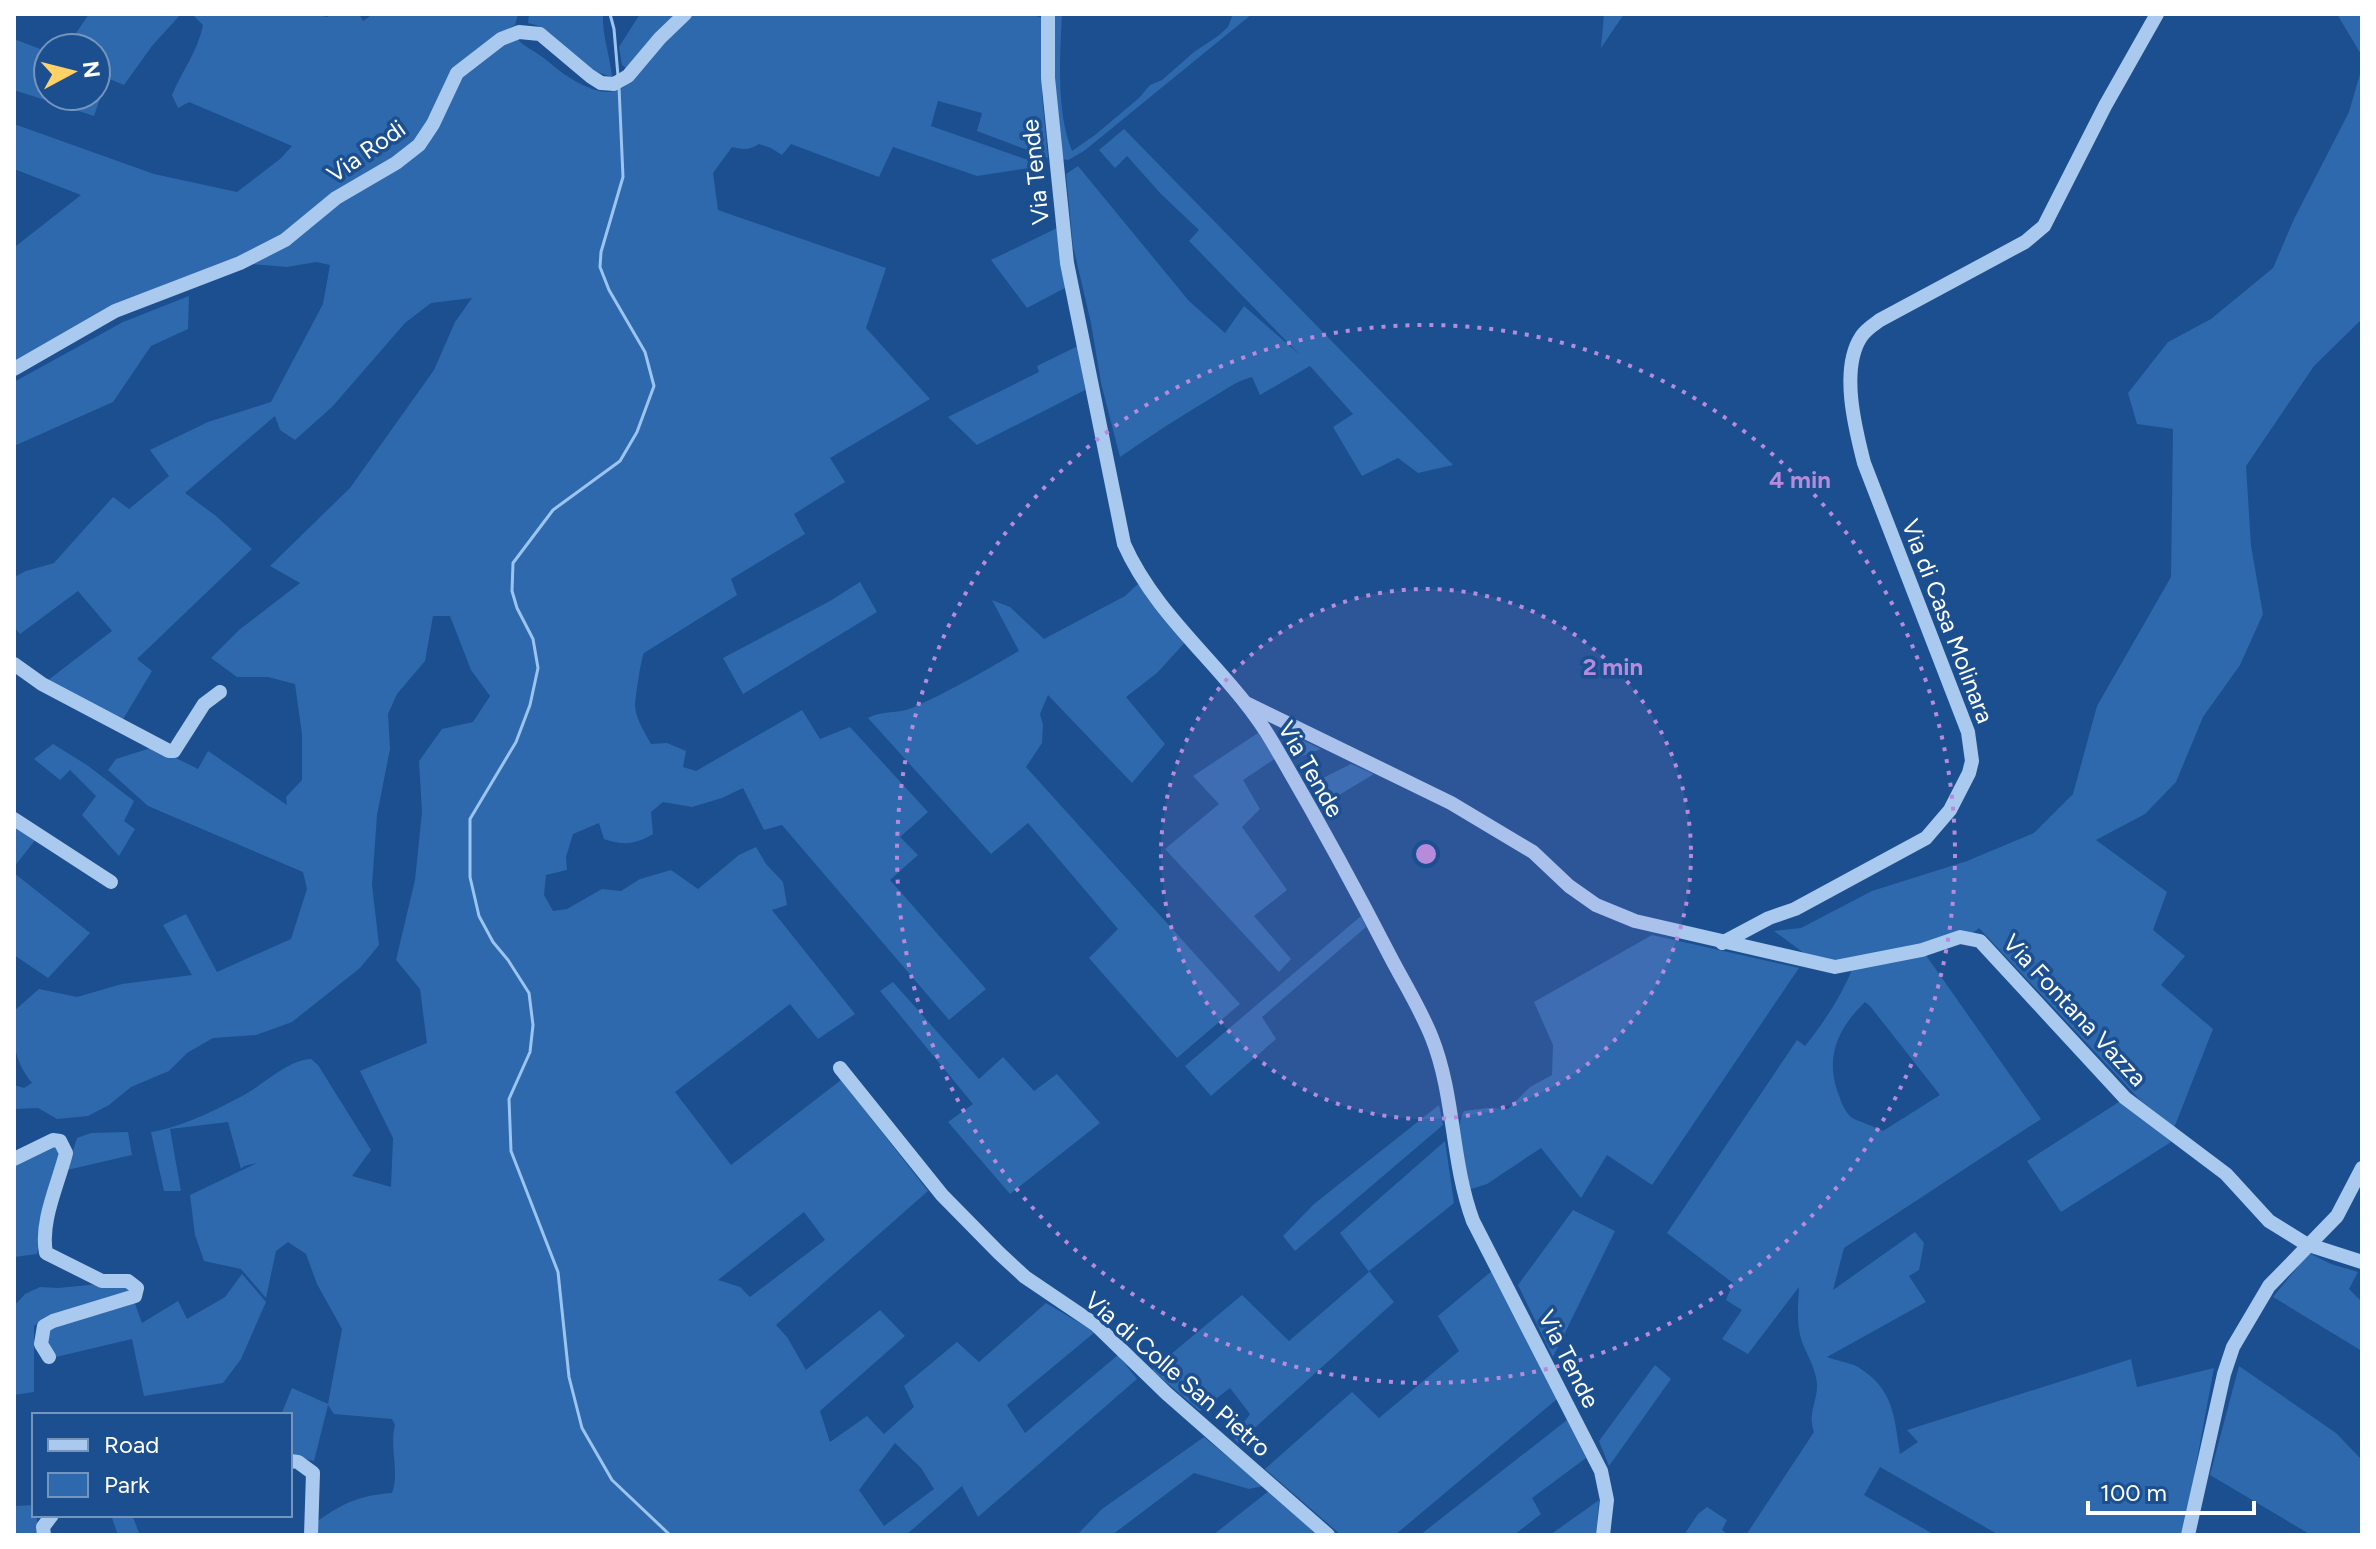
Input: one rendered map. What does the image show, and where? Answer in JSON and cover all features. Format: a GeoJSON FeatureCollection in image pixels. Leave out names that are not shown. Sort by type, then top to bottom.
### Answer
{"type":"FeatureCollection","features":[{"type":"Feature","properties":{"kind":"street","name":"Via Rodi"},"geometry":{"type":"LineString","coordinates":[[14,369],[115,311],[240,263],[285,240],[336,198],[396,163],[419,145],[433,124],[457,73],[501,39],[525,31],[540,34],[590,76],[601,83],[614,84],[622,81],[685,14]]}},
{"type":"Feature","properties":{"kind":"street","name":"Via Tende"},"geometry":{"type":"LineString","coordinates":[[1048,14],[1048,78],[1067,263],[1124,544],[1138,573],[1153,594],[1243,701],[1271,740],[1432,1037],[1440,1064],[1465,1199],[1473,1221],[1601,1471],[1607,1500],[1603,1535]]}},
{"type":"Feature","properties":{"kind":"street","name":"Via di Casa Molinara"},"geometry":{"type":"LineString","coordinates":[[1722,943],[1761,922],[1795,909],[1926,838],[1950,810],[1961,790],[1972,761],[1968,732],[1864,463],[1856,434],[1851,377],[1857,344],[1861,335],[1880,320],[2025,242],[2044,226],[2105,106],[2157,14]]}},
{"type":"Feature","properties":{"kind":"street"},"geometry":{"type":"LineString","coordinates":[[14,664],[42,684],[169,751],[174,751],[204,704],[220,692]]}},
{"type":"Feature","properties":{"kind":"street"},"geometry":{"type":"LineString","coordinates":[[1243,701],[1451,803],[1533,852],[1569,886],[1596,905],[1660,929],[1722,943]]}},
{"type":"Feature","properties":{"kind":"street"},"geometry":{"type":"LineString","coordinates":[[14,819],[111,882]]}},
{"type":"Feature","properties":{"kind":"street","name":"Via Fontana Vazza"},"geometry":{"type":"LineString","coordinates":[[1722,943],[1835,967],[1922,950],[1960,937],[1980,941],[2125,1098],[2226,1174],[2269,1221],[2306,1244],[2362,1262]]}},
{"type":"Feature","properties":{"kind":"street","name":"Via di Colle San Pietro"},"geometry":{"type":"LineString","coordinates":[[840,1068],[942,1195],[999,1253],[1025,1277],[1096,1325],[1166,1393],[1328,1535]]}},
{"type":"Feature","properties":{"kind":"street"},"geometry":{"type":"LineString","coordinates":[[14,1159],[53,1140],[60,1141],[66,1153],[50,1210],[46,1253],[102,1281],[128,1281],[137,1288],[135,1296],[44,1326],[41,1344],[49,1357]]}},
{"type":"Feature","properties":{"kind":"street"},"geometry":{"type":"LineString","coordinates":[[2188,1535],[2224,1374],[2233,1347],[2269,1286],[2306,1244],[2337,1216],[2362,1168]]}},
{"type":"Feature","properties":{"kind":"street"},"geometry":{"type":"LineString","coordinates":[[292,1461],[313,1473],[311,1535]]}},
{"type":"Feature","properties":{"kind":"street"},"geometry":{"type":"LineString","coordinates":[[44,1535],[43,1527],[50,1517]]}},
{"type":"Feature","properties":{"kind":"green space"},"geometry":{"type":"Polygon","coordinates":[[[89,14],[181,14],[152,46],[124,85],[112,80],[112,32],[77,32],[89,14]]]}},
{"type":"Feature","properties":{"kind":"green space"},"geometry":{"type":"Polygon","coordinates":[[[192,14],[314,14],[327,17],[332,14],[359,14],[363,21],[373,14],[518,14],[515,25],[509,28],[523,44],[586,87],[608,92],[626,85],[693,14],[1030,14],[1042,18],[1042,95],[1048,158],[977,131],[982,113],[938,101],[931,126],[1031,161],[1030,168],[977,176],[893,147],[879,177],[791,144],[782,155],[759,144],[746,149],[732,147],[713,173],[718,210],[886,268],[866,328],[930,399],[830,458],[845,482],[794,514],[805,534],[731,579],[737,595],[644,653],[635,706],[651,744],[667,743],[686,751],[683,767],[696,771],[802,710],[820,739],[850,727],[928,812],[900,837],[918,855],[890,880],[986,989],[949,1020],[782,825],[764,830],[743,788],[692,807],[663,802],[651,812],[653,834],[635,842],[617,843],[604,839],[599,823],[573,834],[566,857],[567,870],[546,875],[544,895],[553,911],[567,909],[602,889],[621,891],[640,879],[671,870],[698,889],[739,855],[756,847],[766,864],[783,882],[787,905],[772,910],[855,1014],[818,1039],[790,1004],[675,1092],[731,1165],[841,1080],[928,1191],[776,1325],[787,1337],[806,1370],[880,1310],[905,1336],[820,1411],[830,1442],[867,1416],[884,1434],[914,1407],[904,1386],[957,1342],[979,1362],[1046,1303],[1095,1332],[1007,1405],[1025,1433],[1118,1355],[1137,1379],[978,1517],[962,1486],[906,1535],[311,1535],[312,1525],[341,1506],[368,1496],[392,1493],[395,1425],[392,1419],[334,1414],[328,1405],[314,1461],[292,1456],[292,1413],[282,1413],[292,1388],[328,1404],[342,1329],[317,1284],[306,1254],[288,1242],[276,1251],[266,1298],[241,1269],[204,1261],[195,1235],[190,1195],[257,1163],[241,1169],[228,1122],[170,1129],[181,1191],[164,1191],[151,1132],[210,1112],[244,1095],[285,1068],[311,1059],[318,1065],[371,1150],[352,1176],[391,1187],[393,1138],[360,1071],[427,1043],[420,989],[396,960],[415,880],[422,812],[419,761],[442,729],[473,722],[490,696],[471,670],[450,616],[433,616],[425,661],[397,694],[388,714],[390,749],[377,815],[372,885],[379,945],[360,968],[292,1022],[256,1035],[213,1038],[187,1053],[169,1071],[131,1087],[109,1105],[88,1116],[57,1119],[38,1108],[14,1109],[14,1085],[24,1088],[32,1083],[16,1049],[14,1011],[39,989],[77,997],[122,984],[192,975],[163,925],[186,914],[217,972],[291,939],[307,889],[303,872],[148,806],[108,770],[116,759],[154,747],[198,769],[208,751],[287,805],[286,797],[302,780],[302,734],[295,684],[268,677],[237,677],[211,658],[239,630],[300,583],[270,566],[350,488],[434,370],[455,322],[472,298],[431,303],[405,323],[332,407],[295,440],[280,430],[275,416],[185,493],[252,549],[137,659],[152,671],[122,721],[47,681],[112,631],[78,591],[20,634],[14,627],[14,577],[54,563],[113,497],[129,509],[169,476],[150,450],[208,422],[271,402],[323,304],[330,265],[316,262],[287,267],[240,263],[115,311],[14,369],[14,246],[81,195],[14,169],[14,124],[154,174],[237,192],[292,146],[189,102],[178,108],[172,95],[203,25],[192,14]],[[804,1212],[718,1280],[740,1287],[750,1297],[825,1240],[804,1212]],[[895,1443],[859,1490],[884,1526],[934,1489],[921,1468],[895,1443]]]}},
{"type":"Feature","properties":{"kind":"green space"},"geometry":{"type":"Polygon","coordinates":[[[529,14],[603,14],[612,77],[575,59],[552,35],[528,23],[529,14]]]}},
{"type":"Feature","properties":{"kind":"green space"},"geometry":{"type":"Polygon","coordinates":[[[640,14],[677,14],[627,69],[622,65],[619,47],[640,14]]]}},
{"type":"Feature","properties":{"kind":"green space"},"geometry":{"type":"Polygon","coordinates":[[[1053,14],[1062,14],[1061,101],[1072,151],[1139,98],[1150,85],[1162,80],[1218,36],[1228,27],[1233,14],[1252,14],[1084,151],[1068,160],[1062,159],[1053,69],[1053,14]]]}},
{"type":"Feature","properties":{"kind":"green space"},"geometry":{"type":"Polygon","coordinates":[[[1604,14],[1624,14],[1601,48],[1604,14]]]}},
{"type":"Feature","properties":{"kind":"green space"},"geometry":{"type":"Polygon","coordinates":[[[2337,14],[2362,14],[2362,56],[2337,14]]]}},
{"type":"Feature","properties":{"kind":"green space"},"geometry":{"type":"Polygon","coordinates":[[[14,39],[32,46],[32,96],[14,90],[14,39]]]}},
{"type":"Feature","properties":{"kind":"green space"},"geometry":{"type":"Polygon","coordinates":[[[2362,67],[2362,319],[2314,366],[2246,466],[2251,546],[2263,614],[2240,665],[2203,717],[2176,782],[2145,814],[2096,840],[2167,892],[2153,930],[2185,956],[2161,985],[2213,1029],[2174,1128],[2140,1100],[1979,928],[1969,936],[1923,951],[2041,1119],[1844,1248],[1833,1290],[1915,1232],[1924,1243],[1919,1270],[1909,1276],[1926,1302],[1827,1357],[1858,1367],[1870,1375],[1886,1394],[1900,1454],[1918,1442],[1907,1430],[2131,1359],[2137,1387],[2214,1368],[2183,1535],[1999,1535],[1880,1467],[1864,1495],[1935,1535],[1746,1535],[1814,1432],[1812,1413],[1817,1383],[1800,1335],[1799,1287],[1748,1354],[1722,1339],[1742,1310],[1726,1300],[1733,1283],[1667,1233],[1797,1040],[1805,1046],[1819,1027],[1854,965],[1815,961],[1774,931],[1801,928],[1872,891],[1967,861],[2034,833],[2073,794],[2097,706],[2171,577],[2173,429],[2137,424],[2128,393],[2168,342],[2211,319],[2273,268],[2294,219],[2349,112],[2362,67]],[[1865,1002],[1840,1035],[1833,1058],[1833,1071],[1841,1101],[1849,1115],[1883,1131],[1940,1095],[1865,1002]]]}},
{"type":"Feature","properties":{"kind":"green space"},"geometry":{"type":"Polygon","coordinates":[[[1124,129],[1453,465],[1418,473],[1398,458],[1362,476],[1333,427],[1353,414],[1310,366],[1260,395],[1252,377],[1236,383],[1120,457],[1101,383],[1073,246],[1066,174],[1078,166],[1189,301],[1225,333],[1244,306],[1300,355],[1189,241],[1199,230],[1127,156],[1115,168],[1099,150],[1124,129]]]}},
{"type":"Feature","properties":{"kind":"green space"},"geometry":{"type":"Polygon","coordinates":[[[1057,228],[1065,288],[1027,308],[991,260],[1057,228]]]}},
{"type":"Feature","properties":{"kind":"green space"},"geometry":{"type":"Polygon","coordinates":[[[189,296],[188,329],[151,346],[113,402],[14,446],[14,382],[123,322],[189,296]]]}},
{"type":"Feature","properties":{"kind":"green space"},"geometry":{"type":"Polygon","coordinates":[[[1078,346],[1085,390],[977,445],[948,417],[1039,372],[1037,366],[1078,346]]]}},
{"type":"Feature","properties":{"kind":"green space"},"geometry":{"type":"Polygon","coordinates":[[[860,582],[877,612],[743,694],[723,658],[860,582]]]}},
{"type":"Feature","properties":{"kind":"green space"},"geometry":{"type":"Polygon","coordinates":[[[1138,584],[1189,638],[1157,673],[1126,697],[1165,744],[1132,783],[1048,695],[1040,714],[1042,743],[1026,767],[1240,1004],[1177,1058],[1089,958],[1118,929],[1028,823],[991,854],[868,718],[912,708],[1019,651],[992,600],[1010,607],[1044,639],[1125,596],[1138,584]]]}},
{"type":"Feature","properties":{"kind":"green space"},"geometry":{"type":"Polygon","coordinates":[[[1283,731],[1321,749],[1297,758],[1283,731]]]}},
{"type":"Feature","properties":{"kind":"green space"},"geometry":{"type":"Polygon","coordinates":[[[1258,733],[1276,758],[1243,780],[1260,809],[1242,827],[1287,890],[1254,916],[1291,959],[1279,972],[1165,849],[1219,804],[1193,776],[1258,733]]]}},
{"type":"Feature","properties":{"kind":"green space"},"geometry":{"type":"Polygon","coordinates":[[[53,744],[134,801],[124,821],[135,829],[119,856],[82,815],[96,796],[70,770],[60,780],[34,759],[53,744]]]}},
{"type":"Feature","properties":{"kind":"green space"},"geometry":{"type":"Polygon","coordinates":[[[1351,764],[1374,774],[1324,804],[1311,784],[1351,764]]]}},
{"type":"Feature","properties":{"kind":"green space"},"geometry":{"type":"Polygon","coordinates":[[[14,825],[36,839],[14,867],[14,825]]]}},
{"type":"Feature","properties":{"kind":"green space"},"geometry":{"type":"Polygon","coordinates":[[[14,873],[90,933],[48,978],[14,955],[14,873]]]}},
{"type":"Feature","properties":{"kind":"green space"},"geometry":{"type":"Polygon","coordinates":[[[1361,916],[1366,927],[1262,1017],[1276,1039],[1211,1096],[1185,1066],[1361,916]]]}},
{"type":"Feature","properties":{"kind":"green space"},"geometry":{"type":"Polygon","coordinates":[[[1652,935],[1799,968],[1652,1185],[1607,1155],[1581,1198],[1541,1148],[1487,1184],[1468,1190],[1459,1138],[1464,1111],[1508,1109],[1530,1087],[1552,1075],[1553,1045],[1534,1002],[1652,935]]]}},
{"type":"Feature","properties":{"kind":"green space"},"geometry":{"type":"Polygon","coordinates":[[[893,982],[979,1079],[1003,1057],[1034,1091],[1057,1074],[1100,1123],[1010,1194],[948,1122],[973,1104],[880,991],[893,982]]]}},
{"type":"Feature","properties":{"kind":"green space"},"geometry":{"type":"Polygon","coordinates":[[[2122,1100],[2171,1142],[2061,1212],[2027,1161],[2122,1100]]]}},
{"type":"Feature","properties":{"kind":"green space"},"geometry":{"type":"Polygon","coordinates":[[[1439,1105],[1443,1125],[1295,1251],[1283,1236],[1314,1204],[1439,1105]]]}},
{"type":"Feature","properties":{"kind":"green space"},"geometry":{"type":"Polygon","coordinates":[[[128,1132],[132,1155],[67,1170],[77,1138],[91,1133],[128,1132]]]}},
{"type":"Feature","properties":{"kind":"green space"},"geometry":{"type":"Polygon","coordinates":[[[1445,1141],[1454,1203],[1369,1271],[1394,1302],[1238,1443],[1233,1437],[1250,1414],[1230,1388],[1200,1411],[1152,1370],[1242,1295],[1289,1341],[1369,1272],[1340,1233],[1445,1141]]]}},
{"type":"Feature","properties":{"kind":"green space"},"geometry":{"type":"Polygon","coordinates":[[[54,1146],[60,1148],[37,1254],[14,1257],[14,1165],[54,1146]]]}},
{"type":"Feature","properties":{"kind":"green space"},"geometry":{"type":"Polygon","coordinates":[[[1573,1210],[1615,1231],[1553,1357],[1518,1285],[1573,1210]]]}},
{"type":"Feature","properties":{"kind":"green space"},"geometry":{"type":"Polygon","coordinates":[[[2309,1253],[2358,1272],[2349,1289],[2362,1302],[2362,1351],[2273,1297],[2309,1253]]]}},
{"type":"Feature","properties":{"kind":"green space"},"geometry":{"type":"Polygon","coordinates":[[[1493,1270],[1557,1399],[1395,1535],[1341,1535],[1265,1469],[1352,1392],[1379,1418],[1459,1351],[1438,1316],[1493,1270]]]}},
{"type":"Feature","properties":{"kind":"green space"},"geometry":{"type":"Polygon","coordinates":[[[242,1274],[266,1302],[241,1359],[223,1383],[144,1396],[132,1339],[56,1357],[48,1350],[50,1328],[134,1301],[142,1323],[178,1301],[187,1319],[225,1297],[242,1274]]]}},
{"type":"Feature","properties":{"kind":"green space"},"geometry":{"type":"Polygon","coordinates":[[[128,1285],[133,1290],[44,1319],[34,1326],[34,1392],[14,1395],[14,1306],[25,1294],[40,1287],[128,1285]]]}},
{"type":"Feature","properties":{"kind":"green space"},"geometry":{"type":"Polygon","coordinates":[[[1655,1365],[1671,1379],[1609,1466],[1599,1441],[1655,1365]]]}},
{"type":"Feature","properties":{"kind":"green space"},"geometry":{"type":"Polygon","coordinates":[[[2239,1366],[2336,1433],[2362,1460],[2362,1535],[2311,1535],[2210,1475],[2239,1366]]]}},
{"type":"Feature","properties":{"kind":"green space"},"geometry":{"type":"Polygon","coordinates":[[[1567,1420],[1586,1458],[1532,1498],[1541,1514],[1514,1535],[1420,1535],[1567,1420]]]}},
{"type":"Feature","properties":{"kind":"green space"},"geometry":{"type":"Polygon","coordinates":[[[1204,1437],[1263,1486],[1249,1489],[1194,1473],[1112,1535],[1077,1535],[1102,1509],[1204,1437]]]}},
{"type":"Feature","properties":{"kind":"green space"},"geometry":{"type":"Polygon","coordinates":[[[1270,1490],[1318,1535],[1213,1535],[1270,1490]]]}},
{"type":"Feature","properties":{"kind":"green space"},"geometry":{"type":"Polygon","coordinates":[[[1599,1500],[1596,1535],[1550,1535],[1599,1500]]]}},
{"type":"Feature","properties":{"kind":"green space"},"geometry":{"type":"Polygon","coordinates":[[[32,1505],[32,1517],[36,1517],[40,1535],[14,1535],[14,1506],[32,1505]]]}},
{"type":"Feature","properties":{"kind":"green space"},"geometry":{"type":"Polygon","coordinates":[[[1707,1507],[1727,1520],[1722,1530],[1729,1535],[1684,1535],[1698,1514],[1707,1507]]]}},
{"type":"Feature","properties":{"kind":"green space"},"geometry":{"type":"Polygon","coordinates":[[[112,1517],[133,1517],[140,1535],[118,1535],[112,1517]]]}},
{"type":"Feature","properties":{"kind":"waterway"},"geometry":{"type":"LineString","coordinates":[[610,14],[618,76]]}},
{"type":"Feature","properties":{"kind":"waterway"},"geometry":{"type":"LineString","coordinates":[[619,87],[623,177],[601,252],[600,267],[609,290],[645,352],[654,386],[637,432],[620,461],[553,510],[513,563],[512,591],[533,639],[538,668],[530,705],[516,742],[470,819],[470,877],[479,916],[493,942],[529,993],[533,1025],[530,1052],[509,1099],[511,1151],[558,1272],[569,1377],[582,1428],[612,1480],[670,1535]]}}]}
